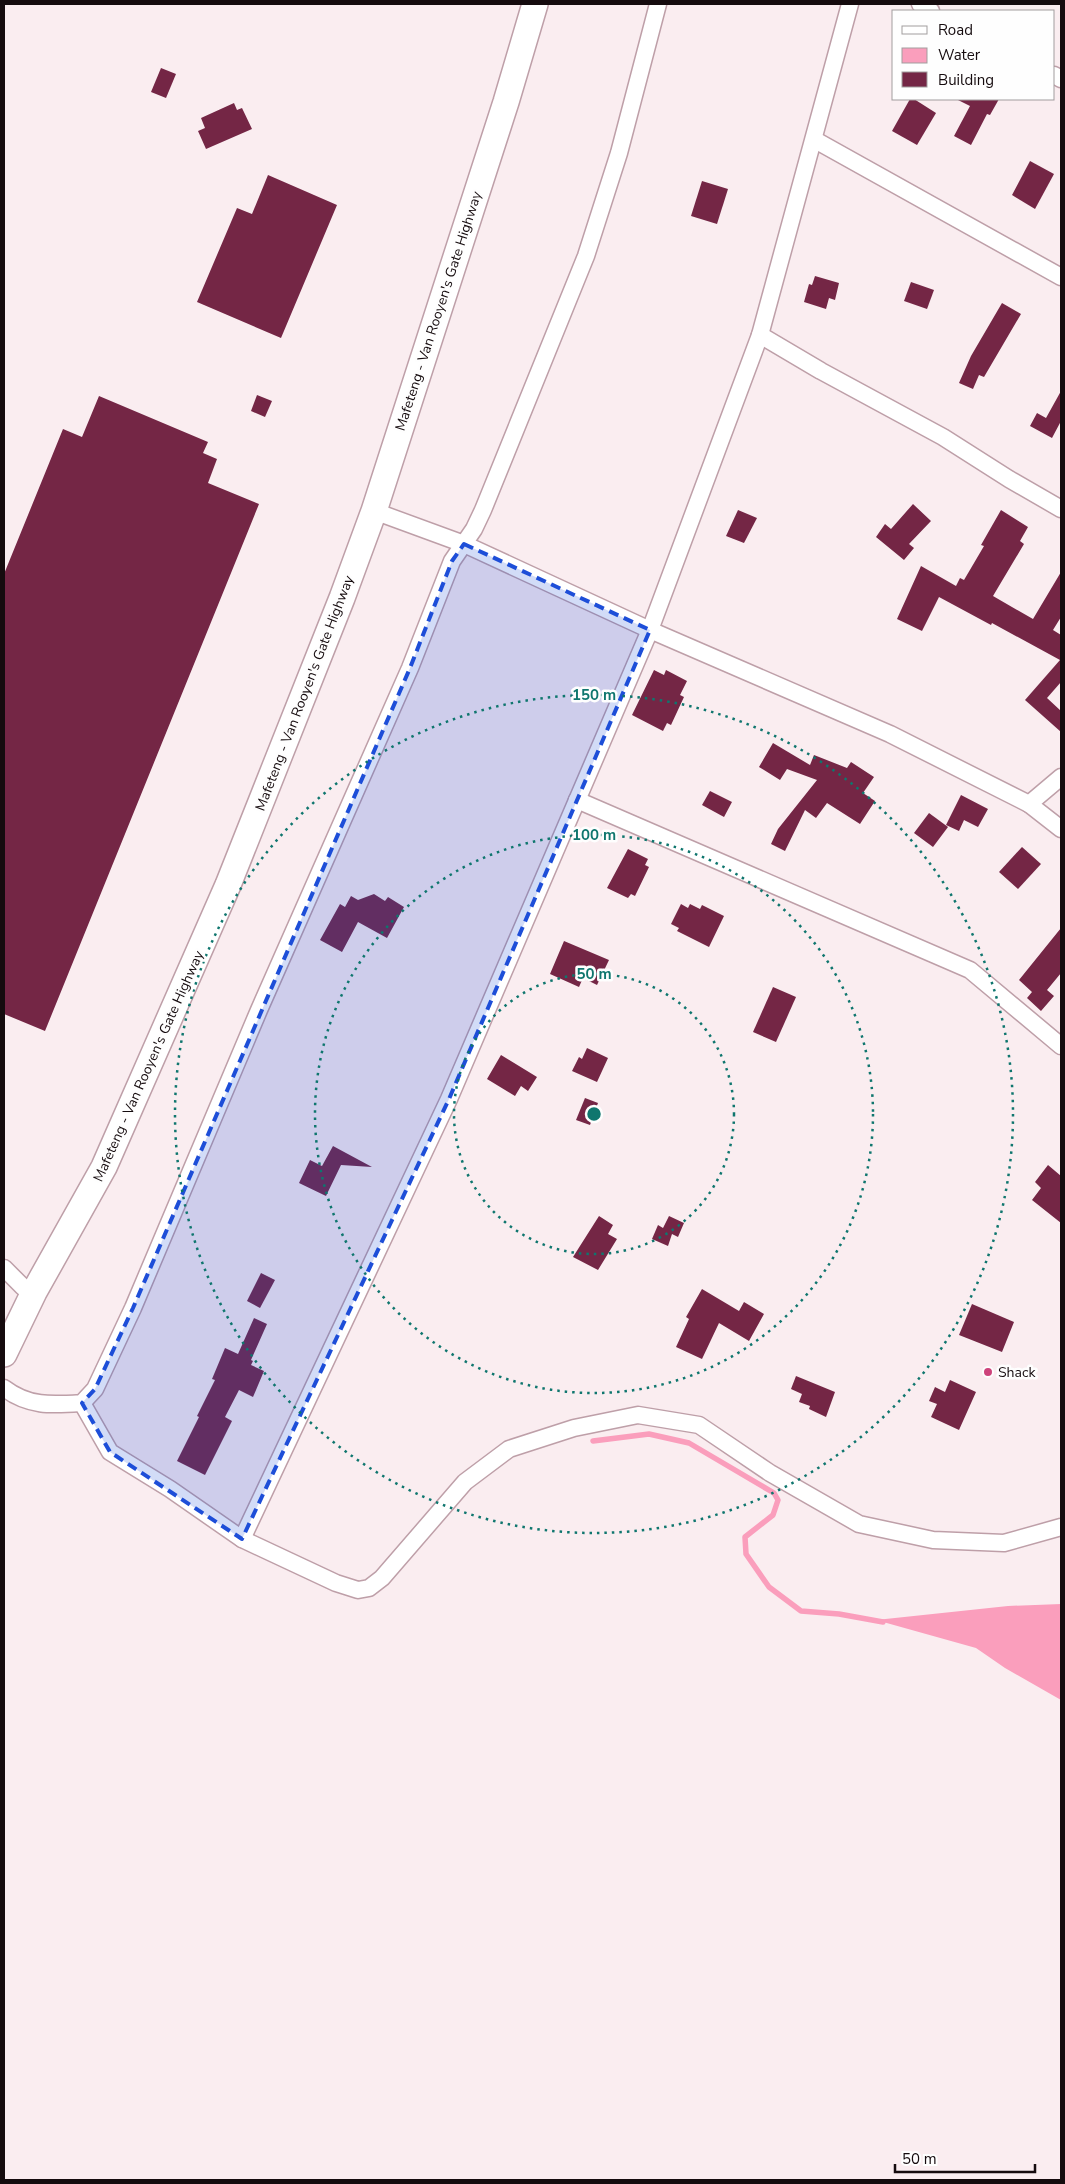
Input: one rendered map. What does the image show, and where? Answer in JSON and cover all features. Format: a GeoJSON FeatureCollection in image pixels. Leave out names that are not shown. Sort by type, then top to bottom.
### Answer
{"type":"FeatureCollection","features":[{"type":"Feature","properties":{"kind":"main road","name":"Mafeteng - Van Rooyen's Gate Highway"},"geometry":{"type":"LineString","coordinates":[[4,1354],[34,1292],[104,1168],[228,885],[342,598],[374,511],[506,102],[535,4]]}},
{"type":"Feature","properties":{"kind":"street"},"geometry":{"type":"LineString","coordinates":[[4,1388],[16,1397],[47,1406],[82,1403],[95,1389],[133,1308],[259,1010],[410,668],[452,561],[474,529],[483,510],[586,256],[619,153],[658,4]]}},
{"type":"Feature","properties":{"kind":"street"},"geometry":{"type":"LineString","coordinates":[[242,1539],[450,1099],[650,630],[760,335],[815,140],[850,4]]}},
{"type":"Feature","properties":{"kind":"street"},"geometry":{"type":"LineString","coordinates":[[815,140],[1061,277]]}},
{"type":"Feature","properties":{"kind":"street"},"geometry":{"type":"LineString","coordinates":[[760,335],[821,371],[943,436],[1008,479],[1061,509]]}},
{"type":"Feature","properties":{"kind":"street"},"geometry":{"type":"LineString","coordinates":[[374,511],[464,544],[650,630],[890,734],[1029,804],[1061,829]]}},
{"type":"Feature","properties":{"kind":"street"},"geometry":{"type":"LineString","coordinates":[[1029,804],[1061,776]]}},
{"type":"Feature","properties":{"kind":"street"},"geometry":{"type":"LineString","coordinates":[[577,800],[970,970],[1061,1046]]}},
{"type":"Feature","properties":{"kind":"street"},"geometry":{"type":"LineString","coordinates":[[4,1268],[23,1287],[34,1292]]}},
{"type":"Feature","properties":{"kind":"street"},"geometry":{"type":"LineString","coordinates":[[82,1403],[110,1452],[170,1489],[242,1539],[336,1583],[358,1590],[369,1588],[382,1578],[465,1482],[509,1449],[574,1428],[638,1416],[699,1425],[770,1473],[859,1524],[933,1540],[1004,1543],[1061,1526]]}},
{"type":"Feature","properties":{"kind":"highlighted area"},"geometry":{"type":"Polygon","coordinates":[[[464,544],[650,630],[449,1099],[242,1539],[110,1452],[82,1403],[95,1389],[133,1308],[410,668],[452,561],[464,544]]]}},
{"type":"Feature","properties":{"kind":"water"},"geometry":{"type":"Polygon","coordinates":[[[1061,1604],[1061,1700],[1005,1668],[976,1648],[876,1620],[1008,1606],[1061,1604]]]}},
{"type":"Feature","properties":{"kind":"building"},"geometry":{"type":"Polygon","coordinates":[[[161,68],[176,74],[166,98],[151,92],[161,68]]]}},
{"type":"Feature","properties":{"kind":"building"},"geometry":{"type":"Polygon","coordinates":[[[909,100],[916,100],[936,113],[917,145],[892,131],[909,100]]]}},
{"type":"Feature","properties":{"kind":"building"},"geometry":{"type":"Polygon","coordinates":[[[958,100],[998,100],[990,115],[987,114],[971,145],[954,136],[970,106],[958,100]]]}},
{"type":"Feature","properties":{"kind":"building"},"geometry":{"type":"Polygon","coordinates":[[[234,103],[237,110],[242,108],[252,129],[206,149],[198,131],[205,128],[201,118],[234,103]]]}},
{"type":"Feature","properties":{"kind":"building"},"geometry":{"type":"Polygon","coordinates":[[[1030,161],[1054,174],[1035,209],[1012,195],[1030,161]]]}},
{"type":"Feature","properties":{"kind":"building"},"geometry":{"type":"Polygon","coordinates":[[[268,175],[337,205],[281,338],[197,302],[237,208],[252,214],[268,175]]]}},
{"type":"Feature","properties":{"kind":"building"},"geometry":{"type":"Polygon","coordinates":[[[702,181],[728,189],[717,224],[691,216],[702,181]]]}},
{"type":"Feature","properties":{"kind":"building"},"geometry":{"type":"Polygon","coordinates":[[[815,276],[839,283],[835,300],[829,298],[826,309],[804,302],[809,284],[812,285],[815,276]]]}},
{"type":"Feature","properties":{"kind":"building"},"geometry":{"type":"Polygon","coordinates":[[[911,282],[934,290],[927,309],[904,301],[911,282]]]}},
{"type":"Feature","properties":{"kind":"building"},"geometry":{"type":"Polygon","coordinates":[[[1002,303],[1021,314],[984,377],[979,375],[973,389],[959,383],[971,356],[1002,303]]]}},
{"type":"Feature","properties":{"kind":"building"},"geometry":{"type":"Polygon","coordinates":[[[1061,391],[1061,421],[1052,438],[1030,426],[1037,413],[1046,418],[1061,391]]]}},
{"type":"Feature","properties":{"kind":"building"},"geometry":{"type":"Polygon","coordinates":[[[257,395],[272,401],[265,417],[251,411],[257,395]]]}},
{"type":"Feature","properties":{"kind":"building"},"geometry":{"type":"Polygon","coordinates":[[[99,396],[208,442],[203,453],[217,459],[208,483],[259,504],[45,1031],[4,1014],[4,574],[63,429],[82,437],[99,396]]]}},
{"type":"Feature","properties":{"kind":"building"},"geometry":{"type":"Polygon","coordinates":[[[913,504],[931,521],[909,544],[914,548],[904,560],[876,537],[885,524],[891,529],[913,504]]]}},
{"type":"Feature","properties":{"kind":"building"},"geometry":{"type":"Polygon","coordinates":[[[738,510],[757,518],[744,543],[726,536],[738,510]]]}},
{"type":"Feature","properties":{"kind":"building"},"geometry":{"type":"Polygon","coordinates":[[[1001,510],[1028,527],[1020,541],[1024,544],[993,596],[1033,619],[1061,572],[1061,617],[1053,630],[1061,635],[1061,682],[1047,698],[1061,711],[1061,732],[1025,700],[1060,660],[939,597],[922,631],[897,619],[921,566],[956,586],[960,578],[964,580],[984,546],[981,545],[1001,510]]]}},
{"type":"Feature","properties":{"kind":"building"},"geometry":{"type":"Polygon","coordinates":[[[654,670],[664,675],[666,670],[687,681],[680,695],[684,697],[671,725],[667,723],[663,731],[632,715],[654,670]]]}},
{"type":"Feature","properties":{"kind":"building"},"geometry":{"type":"Polygon","coordinates":[[[773,743],[810,765],[814,755],[847,768],[851,762],[874,777],[863,793],[875,801],[860,824],[827,803],[816,818],[805,810],[785,851],[771,844],[778,829],[817,780],[787,769],[780,780],[759,767],[773,743]]]}},
{"type":"Feature","properties":{"kind":"building"},"geometry":{"type":"Polygon","coordinates":[[[710,791],[732,802],[724,817],[702,805],[710,791]]]}},
{"type":"Feature","properties":{"kind":"building"},"geometry":{"type":"Polygon","coordinates":[[[961,795],[988,809],[978,827],[964,820],[959,831],[946,825],[961,795]]]}},
{"type":"Feature","properties":{"kind":"building"},"geometry":{"type":"Polygon","coordinates":[[[929,813],[948,827],[933,847],[914,833],[929,813]]]}},
{"type":"Feature","properties":{"kind":"building"},"geometry":{"type":"Polygon","coordinates":[[[1022,847],[1041,864],[1018,889],[999,872],[1022,847]]]}},
{"type":"Feature","properties":{"kind":"building"},"geometry":{"type":"Polygon","coordinates":[[[628,849],[648,859],[645,865],[649,867],[635,896],[631,894],[628,898],[607,888],[628,849]]]}},
{"type":"Feature","properties":{"kind":"building"},"geometry":{"type":"Polygon","coordinates":[[[374,894],[385,901],[388,897],[404,907],[387,938],[358,922],[342,952],[320,940],[340,904],[345,907],[351,896],[358,900],[374,894]]]}},
{"type":"Feature","properties":{"kind":"building"},"geometry":{"type":"Polygon","coordinates":[[[681,904],[688,908],[690,904],[700,909],[702,905],[724,916],[709,947],[677,931],[679,928],[671,924],[681,904]]]}},
{"type":"Feature","properties":{"kind":"building"},"geometry":{"type":"Polygon","coordinates":[[[1061,928],[1061,973],[1047,990],[1054,996],[1041,1011],[1027,998],[1032,992],[1019,980],[1061,928]]]}},
{"type":"Feature","properties":{"kind":"building"},"geometry":{"type":"Polygon","coordinates":[[[564,941],[609,960],[597,985],[583,978],[579,987],[550,974],[564,941]]]}},
{"type":"Feature","properties":{"kind":"building"},"geometry":{"type":"Polygon","coordinates":[[[773,987],[796,997],[776,1042],[753,1032],[773,987]]]}},
{"type":"Feature","properties":{"kind":"building"},"geometry":{"type":"Polygon","coordinates":[[[587,1048],[608,1058],[597,1082],[572,1071],[579,1057],[582,1059],[587,1048]]]}},
{"type":"Feature","properties":{"kind":"building"},"geometry":{"type":"Polygon","coordinates":[[[501,1055],[537,1077],[528,1091],[521,1086],[515,1096],[487,1079],[501,1055]]]}},
{"type":"Feature","properties":{"kind":"building"},"geometry":{"type":"Polygon","coordinates":[[[585,1098],[598,1103],[590,1125],[576,1120],[585,1098]]]}},
{"type":"Feature","properties":{"kind":"building"},"geometry":{"type":"Polygon","coordinates":[[[333,1146],[372,1167],[341,1165],[326,1196],[299,1183],[310,1160],[322,1166],[333,1146]]]}},
{"type":"Feature","properties":{"kind":"building"},"geometry":{"type":"Polygon","coordinates":[[[1048,1165],[1061,1176],[1061,1223],[1032,1200],[1041,1188],[1035,1182],[1048,1165]]]}},
{"type":"Feature","properties":{"kind":"building"},"geometry":{"type":"Polygon","coordinates":[[[599,1216],[613,1225],[608,1234],[617,1239],[598,1270],[573,1257],[599,1216]]]}},
{"type":"Feature","properties":{"kind":"building"},"geometry":{"type":"Polygon","coordinates":[[[669,1216],[684,1223],[678,1237],[672,1234],[668,1246],[652,1239],[658,1225],[663,1228],[669,1216]]]}},
{"type":"Feature","properties":{"kind":"building"},"geometry":{"type":"Polygon","coordinates":[[[261,1273],[275,1280],[260,1308],[247,1301],[261,1273]]]}},
{"type":"Feature","properties":{"kind":"building"},"geometry":{"type":"Polygon","coordinates":[[[702,1289],[739,1311],[744,1302],[764,1314],[749,1341],[719,1323],[702,1359],[676,1347],[689,1319],[686,1317],[702,1289]]]}},
{"type":"Feature","properties":{"kind":"building"},"geometry":{"type":"Polygon","coordinates":[[[972,1304],[1014,1322],[1002,1352],[959,1335],[972,1304]]]}},
{"type":"Feature","properties":{"kind":"building"},"geometry":{"type":"Polygon","coordinates":[[[254,1318],[267,1324],[251,1360],[253,1361],[251,1365],[264,1371],[253,1397],[239,1390],[225,1417],[232,1421],[205,1475],[177,1461],[215,1380],[212,1379],[225,1348],[238,1354],[254,1318]]]}},
{"type":"Feature","properties":{"kind":"building"},"geometry":{"type":"Polygon","coordinates":[[[796,1376],[835,1392],[826,1417],[809,1409],[810,1406],[799,1402],[802,1394],[791,1389],[796,1376]]]}},
{"type":"Feature","properties":{"kind":"building"},"geometry":{"type":"Polygon","coordinates":[[[950,1380],[976,1392],[959,1430],[931,1417],[937,1404],[929,1401],[935,1387],[945,1392],[950,1380]]]}},
{"type":"Feature","properties":{"kind":"waterway"},"geometry":{"type":"LineString","coordinates":[[593,1441],[649,1434],[689,1443],[774,1493],[778,1500],[773,1515],[745,1537],[746,1554],[769,1587],[801,1611],[839,1614],[883,1622]]}},
{"type":"Feature","properties":{"kind":"place","name":"Shack"},"geometry":{"type":"Point","coordinates":[988,1372]}}]}
